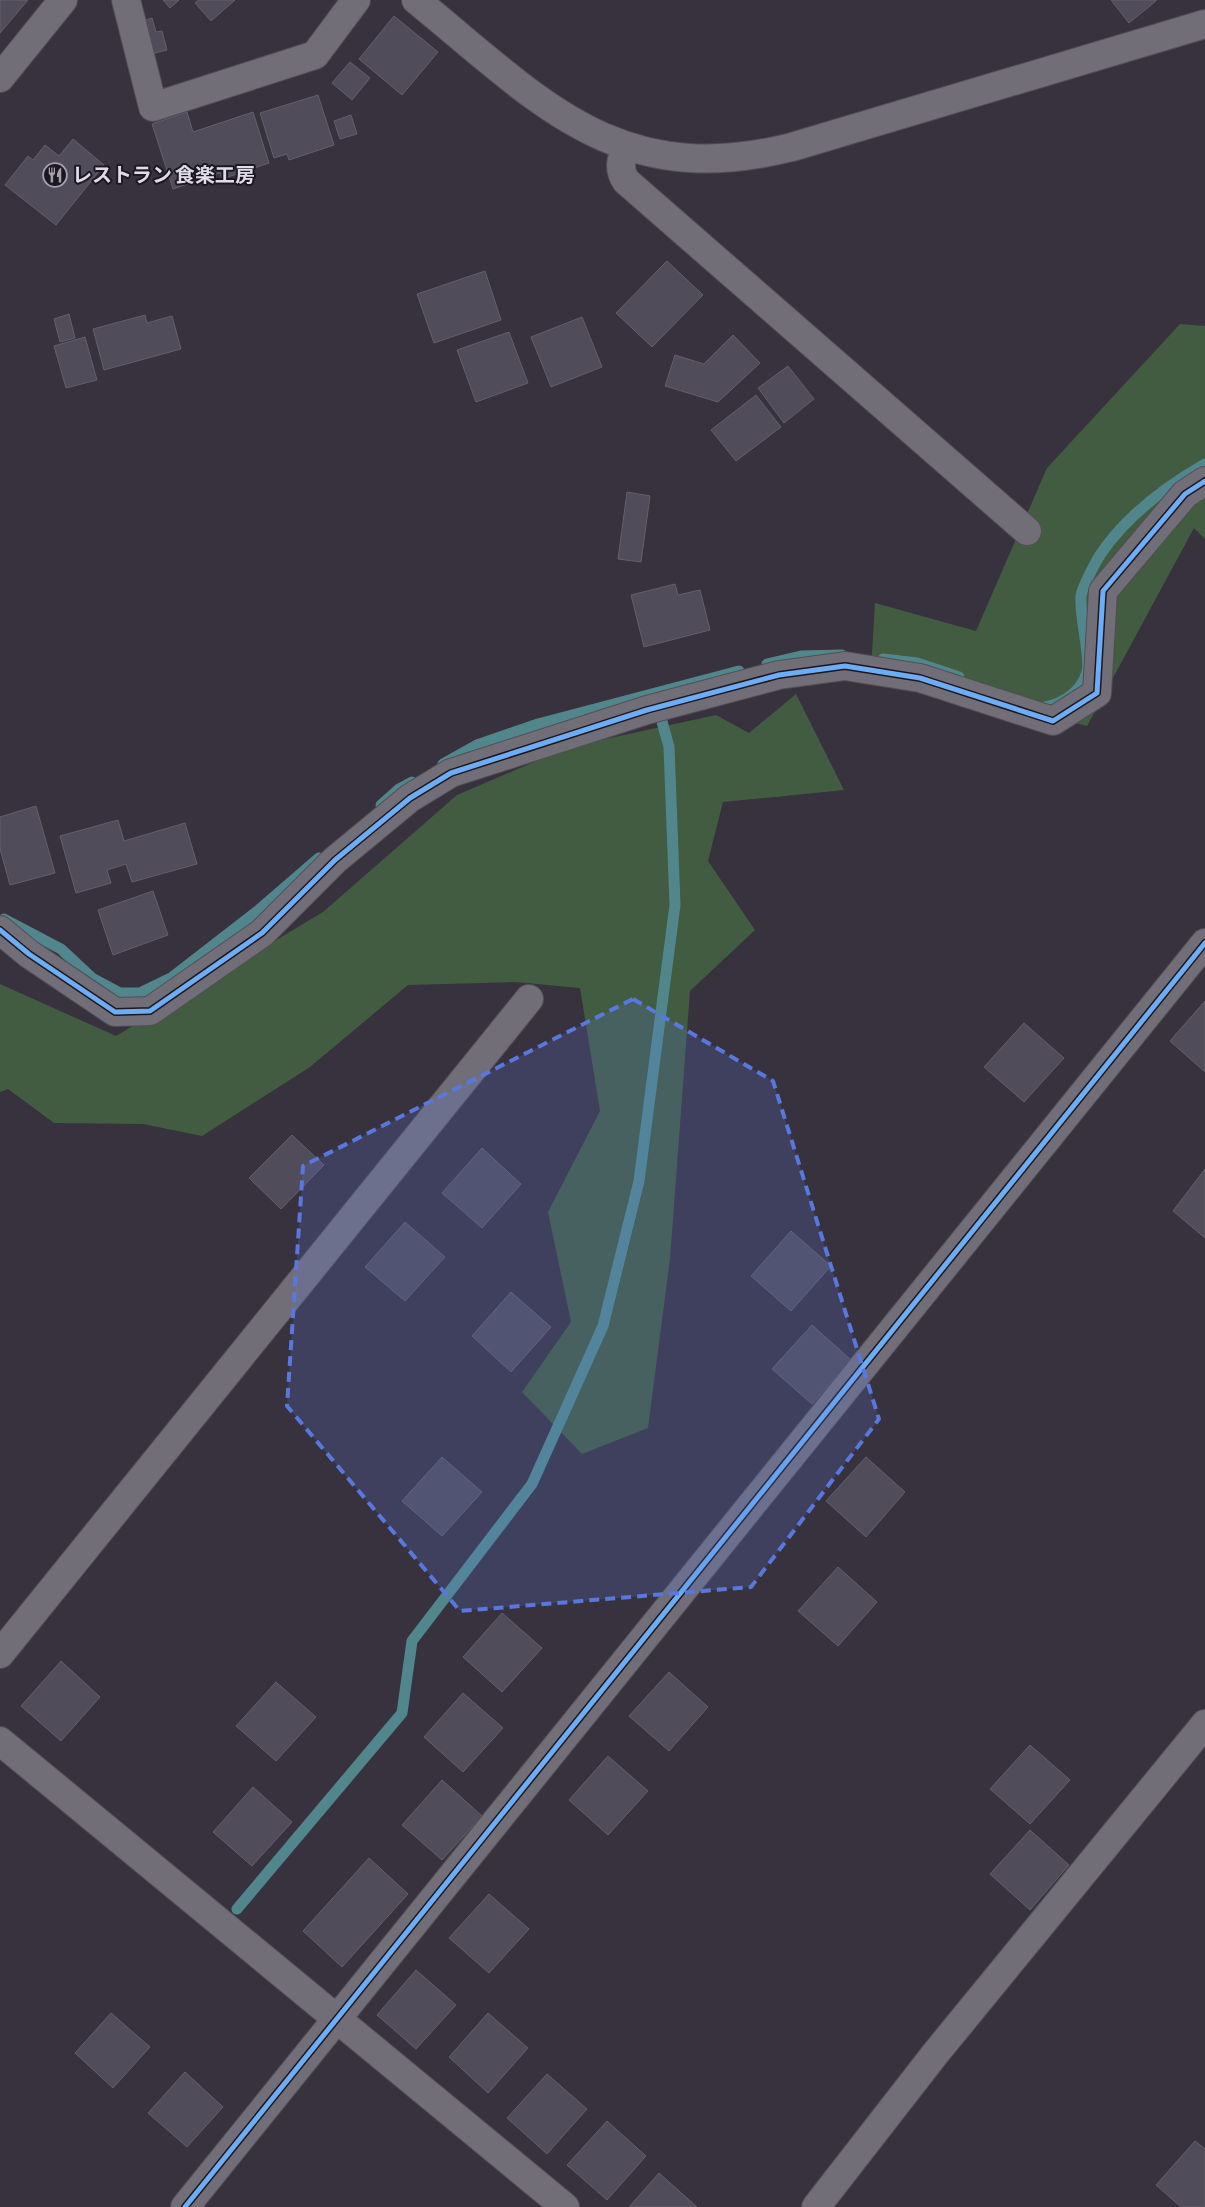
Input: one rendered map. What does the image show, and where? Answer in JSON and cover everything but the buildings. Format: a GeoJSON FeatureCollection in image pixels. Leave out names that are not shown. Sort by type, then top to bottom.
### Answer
{"type":"FeatureCollection","features":[{"type":"Feature","properties":{"kind":"street"},"geometry":{"type":"LineString","coordinates":[[0,78],[63,0]]}},
{"type":"Feature","properties":{"kind":"street"},"geometry":{"type":"LineString","coordinates":[[126,0],[153,107],[315,54],[356,0]]}},
{"type":"Feature","properties":{"kind":"street"},"geometry":{"type":"LineString","coordinates":[[416,0],[558,114],[594,135],[626,147],[658,155],[692,160],[726,160],[759,156],[1205,24]]}},
{"type":"Feature","properties":{"kind":"street"},"geometry":{"type":"LineString","coordinates":[[626,147],[620,162],[620,173],[626,181],[1027,531]]}},
{"type":"Feature","properties":{"kind":"street"},"geometry":{"type":"LineString","coordinates":[[0,930],[29,954],[115,1012],[150,1011],[262,933],[335,860],[410,798],[451,773],[658,707],[778,675],[845,666],[920,678],[1053,721],[1097,693],[1103,591],[1173,506],[1185,494],[1205,481]]}},
{"type":"Feature","properties":{"kind":"street"},"geometry":{"type":"LineString","coordinates":[[185,2207],[1205,943]]}},
{"type":"Feature","properties":{"kind":"street"},"geometry":{"type":"LineString","coordinates":[[0,1654],[529,999]]}},
{"type":"Feature","properties":{"kind":"street"},"geometry":{"type":"LineString","coordinates":[[816,2207],[935,2054],[1205,1724]]}},
{"type":"Feature","properties":{"kind":"street"},"geometry":{"type":"LineString","coordinates":[[0,1741],[565,2207]]}},
{"type":"Feature","properties":{"kind":"highlighted area"},"geometry":{"type":"Polygon","coordinates":[[[633,999],[773,1081],[879,1419],[751,1587],[460,1611],[287,1406],[303,1166],[633,999]]]}},
{"type":"Feature","properties":{"kind":"green space"},"geometry":{"type":"Polygon","coordinates":[[[1180,324],[1205,326],[1205,539],[1194,528],[1087,726],[871,670],[875,603],[976,631],[1047,468],[1180,324]]]}},
{"type":"Feature","properties":{"kind":"green space"},"geometry":{"type":"Polygon","coordinates":[[[796,694],[844,790],[723,802],[708,861],[755,930],[690,991],[670,1259],[648,1428],[582,1454],[522,1392],[571,1322],[548,1212],[600,1111],[580,988],[515,982],[408,985],[310,1067],[202,1136],[143,1124],[54,1123],[8,1089],[0,1092],[0,984],[116,1036],[323,912],[457,795],[569,747],[716,715],[749,733],[796,694]]]}},
{"type":"Feature","properties":{"kind":"waterway"},"geometry":{"type":"LineString","coordinates":[[1034,708],[1059,703],[1073,693],[1084,680],[1088,665],[1081,596],[1100,555],[1134,515],[1175,482],[1205,464]]}},
{"type":"Feature","properties":{"kind":"waterway"},"geometry":{"type":"LineString","coordinates":[[767,664],[801,656],[842,655]]}},
{"type":"Feature","properties":{"kind":"waterway"},"geometry":{"type":"LineString","coordinates":[[883,659],[917,663],[959,677]]}},
{"type":"Feature","properties":{"kind":"waterway"},"geometry":{"type":"LineString","coordinates":[[443,764],[477,745],[538,724],[739,671]]}},
{"type":"Feature","properties":{"kind":"waterway"},"geometry":{"type":"LineString","coordinates":[[237,1909],[402,1713],[412,1641],[532,1484],[603,1326],[639,1181],[675,905],[669,747],[658,707]]}},
{"type":"Feature","properties":{"kind":"waterway"},"geometry":{"type":"LineString","coordinates":[[381,805],[399,789],[412,782]]}},
{"type":"Feature","properties":{"kind":"waterway"},"geometry":{"type":"LineString","coordinates":[[4,919],[61,949],[92,978],[120,993],[140,993],[171,978],[260,909],[319,858]]}},
{"type":"Feature","properties":{"kind":"cycle path"},"geometry":{"type":"LineString","coordinates":[[0,930],[29,954],[115,1012],[150,1011],[262,933],[335,860],[410,798],[451,773],[647,710],[779,675],[845,666],[920,678],[1053,721],[1097,693],[1103,591],[1185,494],[1205,481]]}},
{"type":"Feature","properties":{"kind":"cycle path"},"geometry":{"type":"LineString","coordinates":[[185,2207],[1205,943]]}},
{"type":"Feature","properties":{"kind":"place","name":"レストラン 食楽工房"},"geometry":{"type":"Point","coordinates":[55,175]}}]}
